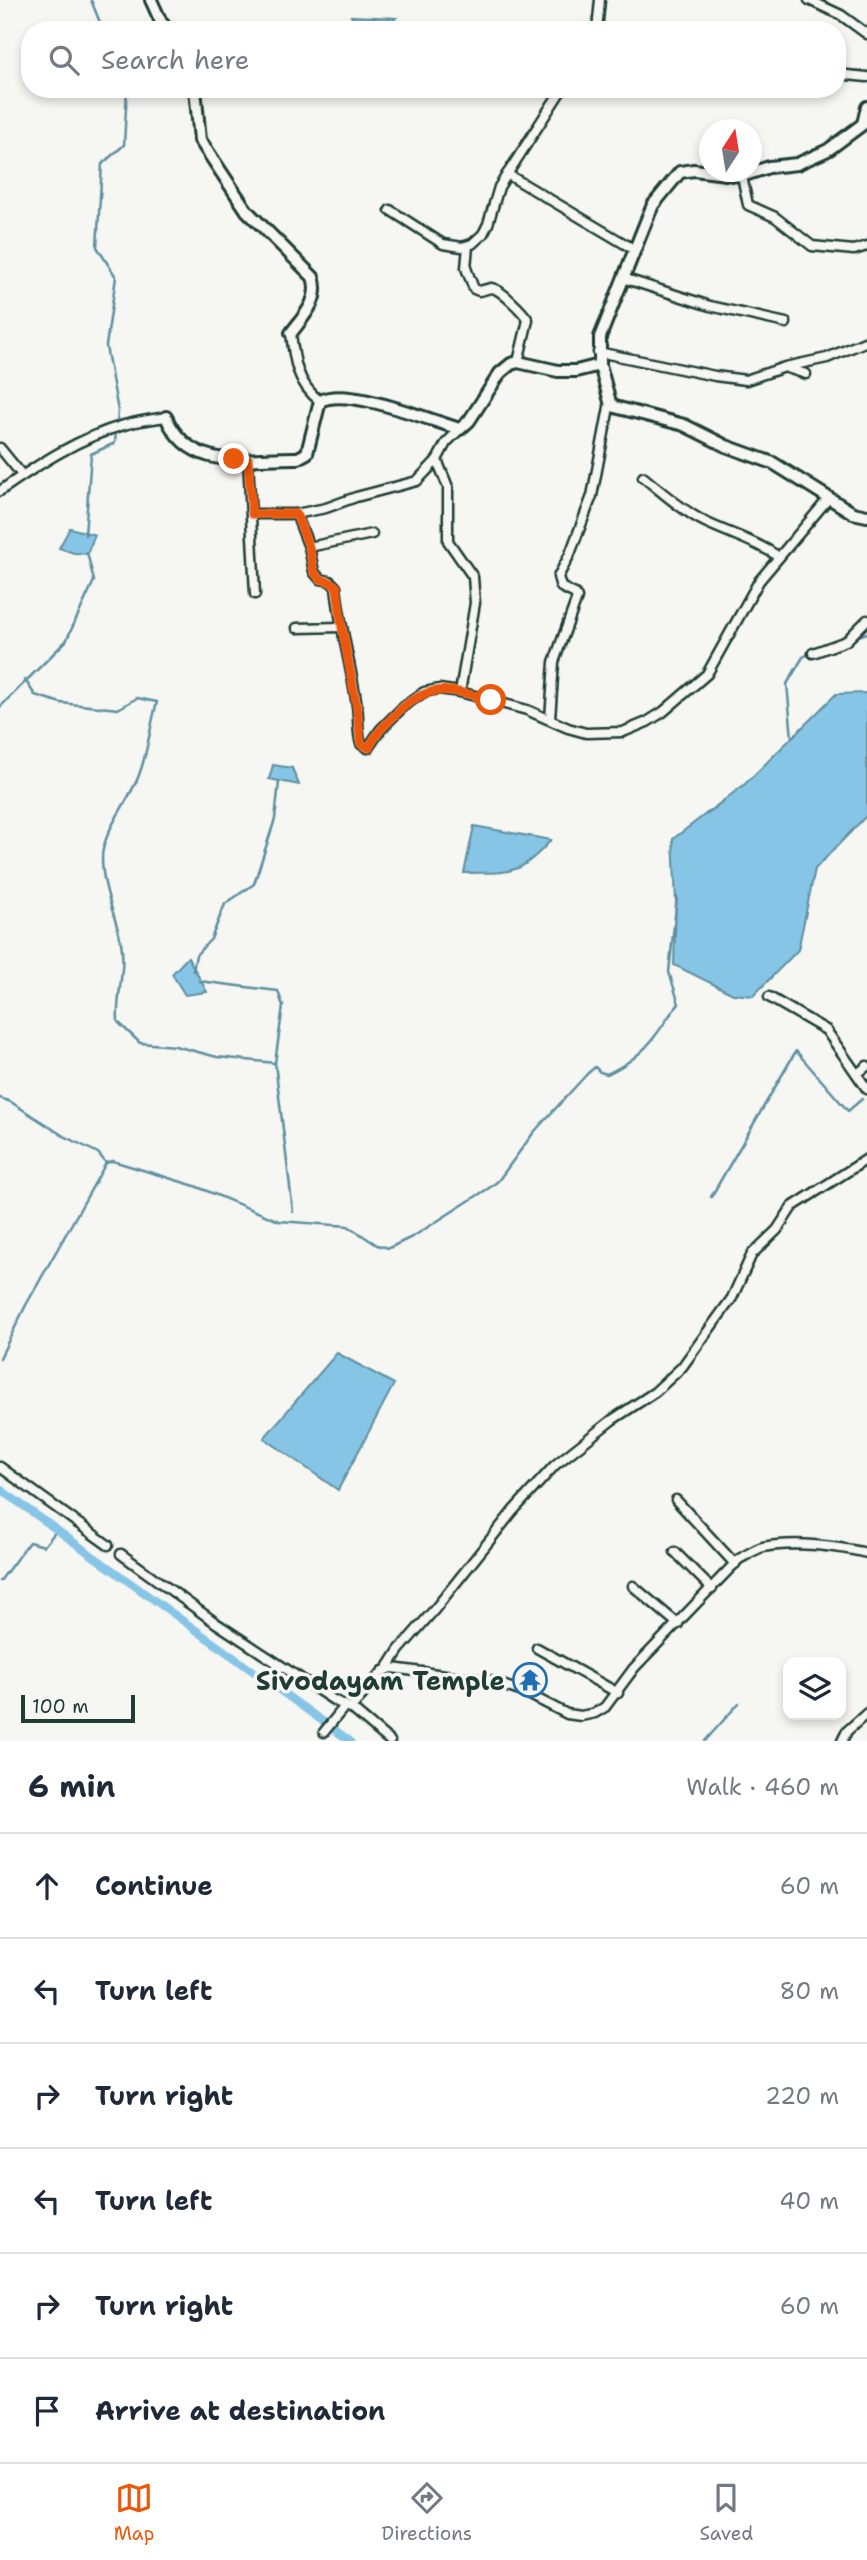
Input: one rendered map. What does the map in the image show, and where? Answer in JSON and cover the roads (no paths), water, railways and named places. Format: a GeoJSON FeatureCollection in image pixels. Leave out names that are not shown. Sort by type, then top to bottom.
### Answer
{"type":"FeatureCollection","features":[{"type":"Feature","properties":{"kind":"street"},"geometry":{"type":"LineString","coordinates":[[152,0],[161,21]]}},
{"type":"Feature","properties":{"kind":"street"},"geometry":{"type":"LineString","coordinates":[[598,21],[600,0]]}},
{"type":"Feature","properties":{"kind":"street"},"geometry":{"type":"LineString","coordinates":[[809,0],[841,15],[867,34]]}},
{"type":"Feature","properties":{"kind":"street"},"geometry":{"type":"LineString","coordinates":[[846,75],[867,77]]}},
{"type":"Feature","properties":{"kind":"street"},"geometry":{"type":"LineString","coordinates":[[196,98],[200,140],[247,211],[313,277],[315,297],[291,333],[297,370],[304,386],[320,401]]}},
{"type":"Feature","properties":{"kind":"street"},"geometry":{"type":"LineString","coordinates":[[390,211],[443,244],[453,247],[468,246],[483,233],[499,187],[556,98]]}},
{"type":"Feature","properties":{"kind":"street"},"geometry":{"type":"LineString","coordinates":[[762,169],[797,164],[828,150],[863,124],[867,107]]}},
{"type":"Feature","properties":{"kind":"street"},"geometry":{"type":"LineString","coordinates":[[550,719],[554,662],[578,598],[561,587],[558,577],[570,554],[592,496],[610,402],[598,352],[600,337],[653,205],[680,172],[699,171]]}},
{"type":"Feature","properties":{"kind":"street"},"geometry":{"type":"LineString","coordinates":[[507,174],[635,250]]}},
{"type":"Feature","properties":{"kind":"street"},"geometry":{"type":"LineString","coordinates":[[743,182],[748,205],[775,217],[812,246],[854,250],[867,246]]}},
{"type":"Feature","properties":{"kind":"street"},"geometry":{"type":"LineString","coordinates":[[468,246],[466,268],[474,289],[495,289],[528,320],[518,362]]}},
{"type":"Feature","properties":{"kind":"street"},"geometry":{"type":"LineString","coordinates":[[623,278],[710,306],[786,323]]}},
{"type":"Feature","properties":{"kind":"street"},"geometry":{"type":"LineString","coordinates":[[598,352],[746,380],[785,367],[827,358],[867,341]]}},
{"type":"Feature","properties":{"kind":"street"},"geometry":{"type":"LineString","coordinates":[[252,514],[296,514],[326,508],[417,481],[437,460],[446,443],[468,421],[500,373],[511,364],[518,362],[576,371],[600,365]]}},
{"type":"Feature","properties":{"kind":"street"},"geometry":{"type":"LineString","coordinates":[[785,367],[806,374]]}},
{"type":"Feature","properties":{"kind":"street"},"geometry":{"type":"LineString","coordinates":[[0,491],[84,440],[121,426],[166,417],[178,440],[190,449],[218,458],[298,458],[307,453],[320,401],[328,397],[347,397],[460,429]]}},
{"type":"Feature","properties":{"kind":"street"},"geometry":{"type":"LineString","coordinates":[[610,402],[629,412],[684,425],[726,446],[774,463],[828,499],[853,513],[867,516]]}},
{"type":"Feature","properties":{"kind":"street"},"geometry":{"type":"LineString","coordinates":[[0,448],[23,475]]}},
{"type":"Feature","properties":{"kind":"street"},"geometry":{"type":"LineString","coordinates":[[248,459],[255,594]]}},
{"type":"Feature","properties":{"kind":"street"},"geometry":{"type":"LineString","coordinates":[[437,460],[448,487],[448,541],[473,578],[475,603],[460,692]]}},
{"type":"Feature","properties":{"kind":"street"},"geometry":{"type":"LineString","coordinates":[[643,477],[701,520],[753,541],[779,557]]}},
{"type":"Feature","properties":{"kind":"street"},"geometry":{"type":"LineString","coordinates":[[296,514],[309,547],[316,576],[337,587],[361,744],[369,748],[381,729],[396,713],[424,692],[439,689],[527,710],[568,728],[603,734],[623,732],[663,712],[707,674],[759,581],[828,499]]}},
{"type":"Feature","properties":{"kind":"street"},"geometry":{"type":"LineString","coordinates":[[309,547],[372,534]]}},
{"type":"Feature","properties":{"kind":"street"},"geometry":{"type":"LineString","coordinates":[[813,653],[846,641],[867,620]]}},
{"type":"Feature","properties":{"kind":"street"},"geometry":{"type":"LineString","coordinates":[[298,628],[342,627]]}},
{"type":"Feature","properties":{"kind":"street"},"geometry":{"type":"LineString","coordinates":[[769,997],[826,1030],[867,1089]]}},
{"type":"Feature","properties":{"kind":"street"},"geometry":{"type":"LineString","coordinates":[[857,1074],[867,1066]]}},
{"type":"Feature","properties":{"kind":"street"},"geometry":{"type":"LineString","coordinates":[[324,1732],[387,1669],[398,1650],[435,1609],[513,1511],[555,1465],[612,1420],[655,1392],[682,1367],[732,1298],[752,1254],[777,1230],[792,1207],[867,1159]]}},
{"type":"Feature","properties":{"kind":"street"},"geometry":{"type":"LineString","coordinates":[[0,1467],[108,1545]]}},
{"type":"Feature","properties":{"kind":"street"},"geometry":{"type":"LineString","coordinates":[[676,1500],[735,1564]]}},
{"type":"Feature","properties":{"kind":"street"},"geometry":{"type":"LineString","coordinates":[[387,1669],[443,1673],[490,1681],[526,1693],[568,1714],[581,1716],[595,1713],[605,1707],[635,1668],[735,1564],[761,1548],[782,1545],[867,1553]]}},
{"type":"Feature","properties":{"kind":"street"},"geometry":{"type":"LineString","coordinates":[[675,1552],[712,1589]]}},
{"type":"Feature","properties":{"kind":"street"},"geometry":{"type":"LineString","coordinates":[[121,1554],[216,1623],[348,1707],[390,1741]]}},
{"type":"Feature","properties":{"kind":"street"},"geometry":{"type":"LineString","coordinates":[[633,1586],[678,1624]]}},
{"type":"Feature","properties":{"kind":"street"},"geometry":{"type":"LineString","coordinates":[[537,1648],[618,1693]]}},
{"type":"Feature","properties":{"kind":"street"},"geometry":{"type":"LineString","coordinates":[[842,1741],[847,1731],[867,1713]]}},
{"type":"Feature","properties":{"kind":"water"},"geometry":{"type":"Polygon","coordinates":[[[351,16],[396,18],[393,21],[354,21],[351,16]]]}},
{"type":"Feature","properties":{"kind":"water"},"geometry":{"type":"Polygon","coordinates":[[[70,528],[95,535],[87,554],[59,548],[70,528]]]}},
{"type":"Feature","properties":{"kind":"water"},"geometry":{"type":"Polygon","coordinates":[[[867,693],[867,815],[815,869],[798,950],[753,996],[733,994],[674,965],[676,902],[673,839],[745,784],[836,694],[867,693]]]}},
{"type":"Feature","properties":{"kind":"water"},"geometry":{"type":"Polygon","coordinates":[[[273,765],[292,768],[299,785],[269,779],[273,765]]]}},
{"type":"Feature","properties":{"kind":"water"},"geometry":{"type":"Polygon","coordinates":[[[474,826],[551,840],[530,861],[512,870],[464,873],[474,826]]]}},
{"type":"Feature","properties":{"kind":"water"},"geometry":{"type":"Polygon","coordinates":[[[188,957],[207,992],[185,995],[172,974],[188,957]]]}},
{"type":"Feature","properties":{"kind":"water"},"geometry":{"type":"Polygon","coordinates":[[[337,1353],[394,1384],[338,1490],[264,1438],[337,1353]]]}},
{"type":"Feature","properties":{"kind":"waterway"},"geometry":{"type":"LineString","coordinates":[[91,0],[99,21]]}},
{"type":"Feature","properties":{"kind":"waterway"},"geometry":{"type":"LineString","coordinates":[[117,425],[118,411],[106,346],[116,277],[97,247],[102,164],[124,145],[127,98]]}},
{"type":"Feature","properties":{"kind":"waterway"},"geometry":{"type":"LineString","coordinates":[[85,535],[91,454],[115,443],[116,431]]}},
{"type":"Feature","properties":{"kind":"waterway"},"geometry":{"type":"LineString","coordinates":[[0,707],[66,641],[94,581],[87,552]]}},
{"type":"Feature","properties":{"kind":"waterway"},"geometry":{"type":"LineString","coordinates":[[853,638],[867,633]]}},
{"type":"Feature","properties":{"kind":"waterway"},"geometry":{"type":"LineString","coordinates":[[792,738],[787,684],[803,657],[811,653]]}},
{"type":"Feature","properties":{"kind":"waterway"},"geometry":{"type":"LineString","coordinates":[[25,680],[35,695],[61,703],[118,709],[137,698],[157,702],[139,775],[111,827],[103,848],[104,879],[122,952],[118,1022],[140,1043],[175,1046],[217,1057],[275,1063],[293,1212]]}},
{"type":"Feature","properties":{"kind":"waterway"},"geometry":{"type":"LineString","coordinates":[[193,971],[196,955],[211,939],[225,904],[254,884],[275,819],[279,782]]}},
{"type":"Feature","properties":{"kind":"waterway"},"geometry":{"type":"LineString","coordinates":[[707,814],[724,801]]}},
{"type":"Feature","properties":{"kind":"waterway"},"geometry":{"type":"LineString","coordinates":[[0,1358],[26,1305],[106,1163],[113,1161],[195,1186],[279,1221],[348,1226],[377,1245],[389,1248],[414,1236],[489,1188],[498,1181],[534,1132],[587,1074],[595,1067],[607,1074],[634,1058],[679,1004],[669,972],[677,897]]}},
{"type":"Feature","properties":{"kind":"waterway"},"geometry":{"type":"LineString","coordinates":[[199,981],[278,991],[283,1006],[275,1063]]}},
{"type":"Feature","properties":{"kind":"waterway"},"geometry":{"type":"LineString","coordinates":[[711,1197],[796,1051],[848,1111],[862,1099]]}},
{"type":"Feature","properties":{"kind":"waterway"},"geometry":{"type":"LineString","coordinates":[[0,1098],[98,1153],[106,1163]]}},
{"type":"Feature","properties":{"kind":"waterway"},"geometry":{"type":"LineString","coordinates":[[0,1489],[350,1741]]}},
{"type":"Feature","properties":{"kind":"waterway"},"geometry":{"type":"LineString","coordinates":[[0,1581],[29,1542],[44,1546],[57,1530]]}},
{"type":"Feature","properties":{"kind":"waterway"},"geometry":{"type":"LineString","coordinates":[[705,1741],[739,1703]]}},
{"type":"Feature","properties":{"kind":"place","name":"Sivodayam Temple"},"geometry":{"type":"Point","coordinates":[530,1680]}}]}
